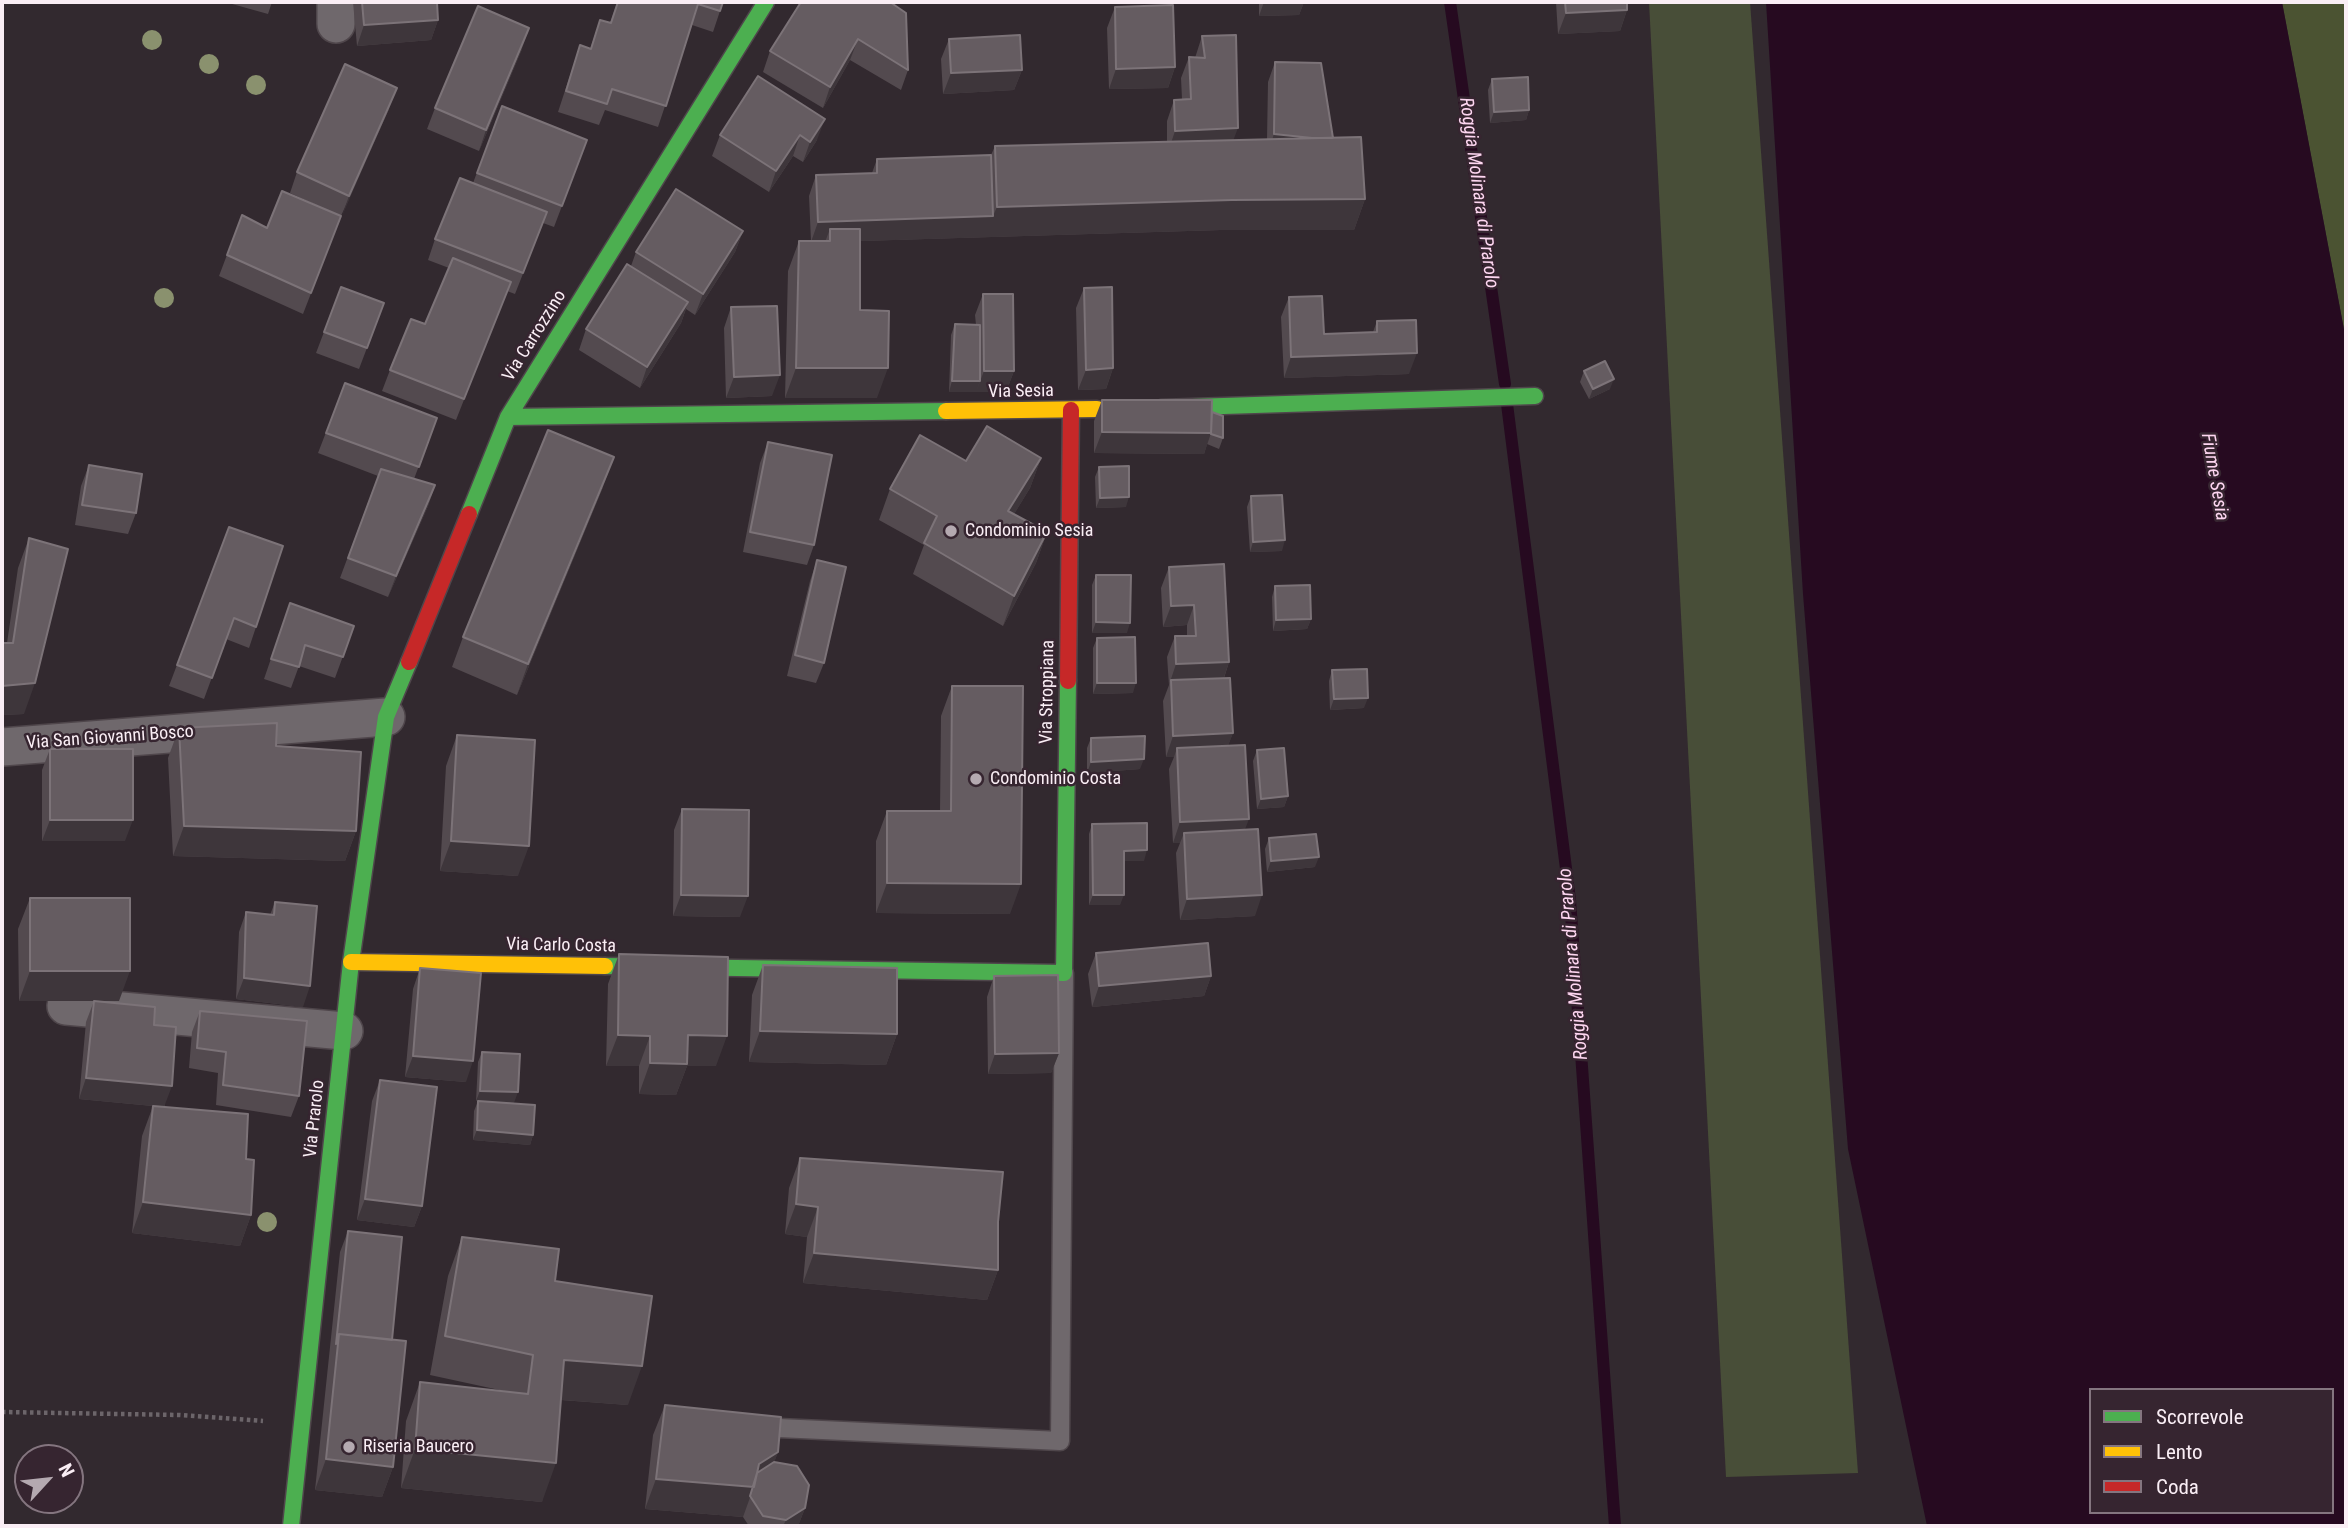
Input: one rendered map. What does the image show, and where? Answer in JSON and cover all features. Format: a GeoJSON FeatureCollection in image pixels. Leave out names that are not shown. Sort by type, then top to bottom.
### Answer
{"type":"FeatureCollection","features":[{"type":"Feature","properties":{"kind":"street","name":"Via Carrozzino"},"geometry":{"type":"LineString","coordinates":[[386,717],[508,417],[766,2]]}},
{"type":"Feature","properties":{"kind":"street"},"geometry":{"type":"LineString","coordinates":[[1139,408],[1535,396]]}},
{"type":"Feature","properties":{"kind":"street","name":"Via Sesia"},"geometry":{"type":"LineString","coordinates":[[508,417],[1112,409]]}},
{"type":"Feature","properties":{"kind":"street","name":"Via Stroppiana"},"geometry":{"type":"LineString","coordinates":[[1064,974],[1071,410]]}},
{"type":"Feature","properties":{"kind":"street","name":"Via San Giovanni Bosco"},"geometry":{"type":"LineString","coordinates":[[2,747],[386,717]]}},
{"type":"Feature","properties":{"kind":"street","name":"Via Prarolo"},"geometry":{"type":"LineString","coordinates":[[290,1526],[351,962],[386,717]]}},
{"type":"Feature","properties":{"kind":"street","name":"Via Carlo Costa"},"geometry":{"type":"LineString","coordinates":[[351,962],[1064,974]]}},
{"type":"Feature","properties":{"kind":"street"},"geometry":{"type":"LineString","coordinates":[[66,1006],[344,1031]]}},
{"type":"Feature","properties":{"kind":"lane"},"geometry":{"type":"LineString","coordinates":[[740,1426],[1060,1441],[1064,974]]}},
{"type":"Feature","properties":{"kind":"path"},"geometry":{"type":"LineString","coordinates":[[2,1412],[179,1415],[302,1424]]}},
{"type":"Feature","properties":{"kind":"green space"},"geometry":{"type":"Polygon","coordinates":[[[1649,2],[1750,2],[1858,1473],[1726,1477],[1649,2]]]}},
{"type":"Feature","properties":{"kind":"green space"},"geometry":{"type":"Polygon","coordinates":[[[2282,2],[2346,2],[2346,340],[2282,2]]]}},
{"type":"Feature","properties":{"kind":"water","name":"Fiume Sesia"},"geometry":{"type":"Polygon","coordinates":[[[1766,2],[2282,2],[2346,340],[2346,1526],[1927,1526],[1848,1149],[1803,594],[1766,2]]]}},
{"type":"Feature","properties":{"kind":"building"},"geometry":{"type":"Polygon","coordinates":[[[362,2],[437,2],[438,20],[364,25],[362,2]]]}},
{"type":"Feature","properties":{"kind":"building"},"geometry":{"type":"Polygon","coordinates":[[[618,2],[723,2],[720,11],[698,4],[666,106],[612,89],[607,104],[566,91],[580,45],[591,49],[600,20],[611,23],[618,2]]]}},
{"type":"Feature","properties":{"kind":"building"},"geometry":{"type":"Polygon","coordinates":[[[801,2],[890,2],[906,13],[908,70],[858,39],[830,87],[770,51],[801,2]]]}},
{"type":"Feature","properties":{"kind":"building"},"geometry":{"type":"Polygon","coordinates":[[[1565,2],[1627,2],[1627,10],[1566,13],[1565,2]]]}},
{"type":"Feature","properties":{"kind":"building"},"geometry":{"type":"Polygon","coordinates":[[[1173,5],[1175,67],[1116,69],[1115,7],[1173,5]]]}},
{"type":"Feature","properties":{"kind":"building"},"geometry":{"type":"Polygon","coordinates":[[[478,6],[529,28],[486,130],[435,108],[478,6]]]}},
{"type":"Feature","properties":{"kind":"building"},"geometry":{"type":"Polygon","coordinates":[[[1020,35],[1022,70],[951,73],[949,39],[1020,35]]]}},
{"type":"Feature","properties":{"kind":"building"},"geometry":{"type":"Polygon","coordinates":[[[1236,35],[1238,128],[1175,131],[1174,100],[1191,99],[1189,57],[1205,58],[1202,36],[1236,35]]]}},
{"type":"Feature","properties":{"kind":"building"},"geometry":{"type":"Polygon","coordinates":[[[1275,62],[1321,63],[1333,138],[1274,134],[1275,62]]]}},
{"type":"Feature","properties":{"kind":"building"},"geometry":{"type":"Polygon","coordinates":[[[345,64],[397,88],[349,196],[297,172],[345,64]]]}},
{"type":"Feature","properties":{"kind":"building"},"geometry":{"type":"Polygon","coordinates":[[[758,76],[825,119],[810,142],[800,135],[776,171],[720,135],[758,76]]]}},
{"type":"Feature","properties":{"kind":"building"},"geometry":{"type":"Polygon","coordinates":[[[1528,77],[1529,110],[1494,112],[1492,79],[1528,77]]]}},
{"type":"Feature","properties":{"kind":"building"},"geometry":{"type":"Polygon","coordinates":[[[502,106],[587,140],[562,206],[477,173],[502,106]]]}},
{"type":"Feature","properties":{"kind":"building"},"geometry":{"type":"Polygon","coordinates":[[[1361,137],[1365,199],[997,207],[995,146],[1361,137]]]}},
{"type":"Feature","properties":{"kind":"building"},"geometry":{"type":"Polygon","coordinates":[[[991,155],[993,216],[818,222],[816,175],[877,173],[877,159],[991,155]]]}},
{"type":"Feature","properties":{"kind":"building"},"geometry":{"type":"Polygon","coordinates":[[[460,178],[547,212],[523,273],[435,239],[460,178]]]}},
{"type":"Feature","properties":{"kind":"building"},"geometry":{"type":"Polygon","coordinates":[[[676,189],[743,231],[703,294],[636,252],[676,189]]]}},
{"type":"Feature","properties":{"kind":"building"},"geometry":{"type":"Polygon","coordinates":[[[282,191],[341,216],[311,293],[227,255],[242,215],[267,228],[282,191]]]}},
{"type":"Feature","properties":{"kind":"building"},"geometry":{"type":"Polygon","coordinates":[[[830,229],[860,229],[860,310],[889,311],[888,368],[796,368],[799,241],[830,241],[830,229]]]}},
{"type":"Feature","properties":{"kind":"building"},"geometry":{"type":"Polygon","coordinates":[[[453,258],[511,282],[464,399],[390,370],[411,319],[425,324],[453,258]]]}},
{"type":"Feature","properties":{"kind":"building"},"geometry":{"type":"Polygon","coordinates":[[[627,264],[688,302],[647,367],[586,329],[627,264]]]}},
{"type":"Feature","properties":{"kind":"building"},"geometry":{"type":"Polygon","coordinates":[[[341,287],[384,303],[367,348],[324,332],[341,287]]]}},
{"type":"Feature","properties":{"kind":"building"},"geometry":{"type":"Polygon","coordinates":[[[1112,287],[1113,368],[1086,370],[1084,288],[1112,287]]]}},
{"type":"Feature","properties":{"kind":"building"},"geometry":{"type":"Polygon","coordinates":[[[983,294],[1013,294],[1014,371],[984,371],[983,294]]]}},
{"type":"Feature","properties":{"kind":"building"},"geometry":{"type":"Polygon","coordinates":[[[1322,296],[1324,334],[1377,332],[1377,321],[1416,320],[1417,353],[1291,357],[1289,297],[1322,296]]]}},
{"type":"Feature","properties":{"kind":"building"},"geometry":{"type":"Polygon","coordinates":[[[777,306],[780,375],[734,377],[731,307],[777,306]]]}},
{"type":"Feature","properties":{"kind":"building"},"geometry":{"type":"Polygon","coordinates":[[[955,324],[980,325],[980,381],[952,381],[955,324]]]}},
{"type":"Feature","properties":{"kind":"building"},"geometry":{"type":"Polygon","coordinates":[[[1605,361],[1614,379],[1593,389],[1584,371],[1605,361]]]}},
{"type":"Feature","properties":{"kind":"building"},"geometry":{"type":"Polygon","coordinates":[[[345,383],[437,418],[419,467],[326,433],[345,383]]]}},
{"type":"Feature","properties":{"kind":"building"},"geometry":{"type":"Polygon","coordinates":[[[1102,400],[1212,400],[1211,433],[1102,432],[1102,400]]]}},
{"type":"Feature","properties":{"kind":"building"},"geometry":{"type":"Polygon","coordinates":[[[1212,412],[1223,416],[1223,438],[1211,434],[1212,412]]]}},
{"type":"Feature","properties":{"kind":"building","name":"Condominio Sesia"},"geometry":{"type":"Polygon","coordinates":[[[987,426],[1041,458],[1008,511],[1047,532],[1014,596],[924,543],[937,516],[890,489],[920,435],[966,461],[987,426]]]}},
{"type":"Feature","properties":{"kind":"building"},"geometry":{"type":"Polygon","coordinates":[[[548,430],[614,457],[528,664],[463,637],[548,430]]]}},
{"type":"Feature","properties":{"kind":"building"},"geometry":{"type":"Polygon","coordinates":[[[768,442],[832,455],[814,545],[750,532],[768,442]]]}},
{"type":"Feature","properties":{"kind":"building"},"geometry":{"type":"Polygon","coordinates":[[[89,465],[142,474],[136,513],[82,505],[89,465]]]}},
{"type":"Feature","properties":{"kind":"building"},"geometry":{"type":"Polygon","coordinates":[[[1129,466],[1129,497],[1100,498],[1099,467],[1129,466]]]}},
{"type":"Feature","properties":{"kind":"building"},"geometry":{"type":"Polygon","coordinates":[[[381,469],[435,485],[396,576],[348,558],[381,469]]]}},
{"type":"Feature","properties":{"kind":"building"},"geometry":{"type":"Polygon","coordinates":[[[1282,495],[1285,540],[1253,542],[1251,496],[1282,495]]]}},
{"type":"Feature","properties":{"kind":"building"},"geometry":{"type":"Polygon","coordinates":[[[229,527],[283,546],[256,627],[234,618],[212,678],[177,665],[229,527]]]}},
{"type":"Feature","properties":{"kind":"building"},"geometry":{"type":"Polygon","coordinates":[[[29,538],[68,549],[35,683],[2,686],[2,643],[13,643],[29,538]]]}},
{"type":"Feature","properties":{"kind":"building"},"geometry":{"type":"Polygon","coordinates":[[[817,560],[846,567],[824,663],[795,655],[817,560]]]}},
{"type":"Feature","properties":{"kind":"building"},"geometry":{"type":"Polygon","coordinates":[[[1224,564],[1229,662],[1176,664],[1175,636],[1196,636],[1194,605],[1171,606],[1169,567],[1224,564]]]}},
{"type":"Feature","properties":{"kind":"building"},"geometry":{"type":"Polygon","coordinates":[[[1096,575],[1131,575],[1130,623],[1096,622],[1096,575]]]}},
{"type":"Feature","properties":{"kind":"building"},"geometry":{"type":"Polygon","coordinates":[[[1310,585],[1311,619],[1276,620],[1275,586],[1310,585]]]}},
{"type":"Feature","properties":{"kind":"building"},"geometry":{"type":"Polygon","coordinates":[[[290,603],[354,626],[343,657],[305,645],[299,667],[271,659],[290,603]]]}},
{"type":"Feature","properties":{"kind":"building"},"geometry":{"type":"Polygon","coordinates":[[[1135,637],[1136,683],[1097,683],[1097,638],[1135,637]]]}},
{"type":"Feature","properties":{"kind":"building"},"geometry":{"type":"Polygon","coordinates":[[[1367,669],[1368,698],[1334,699],[1332,670],[1367,669]]]}},
{"type":"Feature","properties":{"kind":"building"},"geometry":{"type":"Polygon","coordinates":[[[1230,678],[1233,733],[1173,736],[1171,680],[1230,678]]]}},
{"type":"Feature","properties":{"kind":"building","name":"Condominio Costa"},"geometry":{"type":"Polygon","coordinates":[[[952,686],[1023,686],[1021,884],[887,883],[887,811],[951,811],[952,686]]]}},
{"type":"Feature","properties":{"kind":"building"},"geometry":{"type":"Polygon","coordinates":[[[277,723],[276,746],[361,752],[356,831],[184,826],[179,728],[277,723]]]}},
{"type":"Feature","properties":{"kind":"building"},"geometry":{"type":"Polygon","coordinates":[[[457,735],[535,740],[529,846],[451,841],[457,735]]]}},
{"type":"Feature","properties":{"kind":"building"},"geometry":{"type":"Polygon","coordinates":[[[1145,736],[1144,759],[1091,762],[1091,738],[1145,736]]]}},
{"type":"Feature","properties":{"kind":"building"},"geometry":{"type":"Polygon","coordinates":[[[1245,745],[1249,819],[1180,822],[1177,748],[1245,745]]]}},
{"type":"Feature","properties":{"kind":"building"},"geometry":{"type":"Polygon","coordinates":[[[1284,748],[1288,796],[1261,799],[1257,750],[1284,748]]]}},
{"type":"Feature","properties":{"kind":"building"},"geometry":{"type":"Polygon","coordinates":[[[50,749],[133,749],[133,820],[50,820],[50,749]]]}},
{"type":"Feature","properties":{"kind":"building"},"geometry":{"type":"Polygon","coordinates":[[[682,809],[749,810],[748,896],[681,895],[682,809]]]}},
{"type":"Feature","properties":{"kind":"building"},"geometry":{"type":"Polygon","coordinates":[[[1147,823],[1147,850],[1124,851],[1124,895],[1093,895],[1092,824],[1147,823]]]}},
{"type":"Feature","properties":{"kind":"building"},"geometry":{"type":"Polygon","coordinates":[[[1258,829],[1262,895],[1187,899],[1184,833],[1258,829]]]}},
{"type":"Feature","properties":{"kind":"building"},"geometry":{"type":"Polygon","coordinates":[[[1316,834],[1319,857],[1271,861],[1269,838],[1316,834]]]}},
{"type":"Feature","properties":{"kind":"building"},"geometry":{"type":"Polygon","coordinates":[[[30,898],[130,898],[130,971],[30,971],[30,898]]]}},
{"type":"Feature","properties":{"kind":"building"},"geometry":{"type":"Polygon","coordinates":[[[275,902],[317,906],[310,986],[244,978],[246,912],[274,915],[275,902]]]}},
{"type":"Feature","properties":{"kind":"building"},"geometry":{"type":"Polygon","coordinates":[[[1208,943],[1211,976],[1099,986],[1096,953],[1208,943]]]}},
{"type":"Feature","properties":{"kind":"building"},"geometry":{"type":"Polygon","coordinates":[[[619,954],[728,957],[727,1036],[688,1035],[687,1064],[650,1063],[650,1036],[618,1035],[619,954]]]}},
{"type":"Feature","properties":{"kind":"building"},"geometry":{"type":"Polygon","coordinates":[[[763,965],[897,968],[897,1034],[760,1031],[763,965]]]}},
{"type":"Feature","properties":{"kind":"building"},"geometry":{"type":"Polygon","coordinates":[[[420,968],[481,973],[473,1061],[413,1056],[420,968]]]}},
{"type":"Feature","properties":{"kind":"building"},"geometry":{"type":"Polygon","coordinates":[[[1058,975],[1059,1053],[995,1054],[994,976],[1058,975]]]}},
{"type":"Feature","properties":{"kind":"building"},"geometry":{"type":"Polygon","coordinates":[[[94,1001],[155,1007],[154,1025],[176,1027],[172,1086],[86,1078],[94,1001]]]}},
{"type":"Feature","properties":{"kind":"building"},"geometry":{"type":"Polygon","coordinates":[[[200,1011],[307,1021],[299,1096],[223,1085],[226,1052],[197,1048],[200,1011]]]}},
{"type":"Feature","properties":{"kind":"building"},"geometry":{"type":"Polygon","coordinates":[[[482,1052],[520,1054],[518,1092],[480,1091],[482,1052]]]}},
{"type":"Feature","properties":{"kind":"building"},"geometry":{"type":"Polygon","coordinates":[[[380,1080],[437,1087],[422,1206],[365,1199],[380,1080]]]}},
{"type":"Feature","properties":{"kind":"building"},"geometry":{"type":"Polygon","coordinates":[[[478,1101],[535,1105],[533,1135],[477,1130],[478,1101]]]}},
{"type":"Feature","properties":{"kind":"building"},"geometry":{"type":"Polygon","coordinates":[[[153,1106],[248,1114],[246,1159],[254,1160],[251,1215],[143,1202],[153,1106]]]}},
{"type":"Feature","properties":{"kind":"building"},"geometry":{"type":"Polygon","coordinates":[[[800,1158],[1003,1172],[998,1222],[998,1270],[814,1253],[818,1207],[796,1204],[800,1158]]]}},
{"type":"Feature","properties":{"kind":"building"},"geometry":{"type":"Polygon","coordinates":[[[348,1231],[402,1237],[392,1340],[339,1334],[336,1344],[348,1231]]]}},
{"type":"Feature","properties":{"kind":"building"},"geometry":{"type":"Polygon","coordinates":[[[462,1237],[559,1249],[555,1281],[652,1296],[642,1366],[564,1360],[556,1463],[415,1449],[420,1382],[528,1394],[533,1355],[445,1336],[462,1237]]]}},
{"type":"Feature","properties":{"kind":"building"},"geometry":{"type":"Polygon","coordinates":[[[339,1334],[406,1341],[393,1467],[326,1459],[339,1334]]]}},
{"type":"Feature","properties":{"kind":"building"},"geometry":{"type":"Polygon","coordinates":[[[665,1405],[781,1417],[778,1452],[759,1464],[754,1487],[656,1479],[665,1405]]]}},
{"type":"Feature","properties":{"kind":"building"},"geometry":{"type":"Polygon","coordinates":[[[774,1462],[797,1466],[809,1485],[805,1508],[786,1520],[763,1516],[750,1496],[757,1473],[774,1462]]]}},
{"type":"Feature","properties":{"kind":"waterway","name":"Roggia Molinara di Prarolo"},"geometry":{"type":"LineString","coordinates":[[1450,2],[1505,384]]}},
{"type":"Feature","properties":{"kind":"waterway","name":"Roggia Molinara di Prarolo"},"geometry":{"type":"LineString","coordinates":[[1507,404],[1570,900],[1615,1526]]}},
{"type":"Feature","properties":{"kind":"traffic: fast"},"geometry":{"type":"LineString","coordinates":[[469,514],[508,417],[766,2]]}},
{"type":"Feature","properties":{"kind":"traffic: fast"},"geometry":{"type":"LineString","coordinates":[[1161,408],[1535,396]]}},
{"type":"Feature","properties":{"kind":"traffic: fast"},"geometry":{"type":"LineString","coordinates":[[508,417],[946,411]]}},
{"type":"Feature","properties":{"kind":"traffic: fast"},"geometry":{"type":"LineString","coordinates":[[291,1526],[351,962],[386,717],[409,662]]}},
{"type":"Feature","properties":{"kind":"traffic: fast"},"geometry":{"type":"LineString","coordinates":[[605,966],[1064,973],[1068,681]]}},
{"type":"Feature","properties":{"kind":"traffic: slow"},"geometry":{"type":"LineString","coordinates":[[946,411],[1097,409]]}},
{"type":"Feature","properties":{"kind":"traffic: slow"},"geometry":{"type":"LineString","coordinates":[[351,962],[605,966]]}},
{"type":"Feature","properties":{"kind":"traffic: jam"},"geometry":{"type":"LineString","coordinates":[[1068,681],[1071,410]]}},
{"type":"Feature","properties":{"kind":"traffic: jam"},"geometry":{"type":"LineString","coordinates":[[409,662],[469,514]]}},
{"type":"Feature","properties":{"kind":"place","name":"Condominio Sesia"},"geometry":{"type":"Point","coordinates":[951,531]}},
{"type":"Feature","properties":{"kind":"place","name":"Condominio Costa"},"geometry":{"type":"Point","coordinates":[976,779]}},
{"type":"Feature","properties":{"kind":"place","name":"Riseria Baucero"},"geometry":{"type":"Point","coordinates":[349,1447]}}]}
